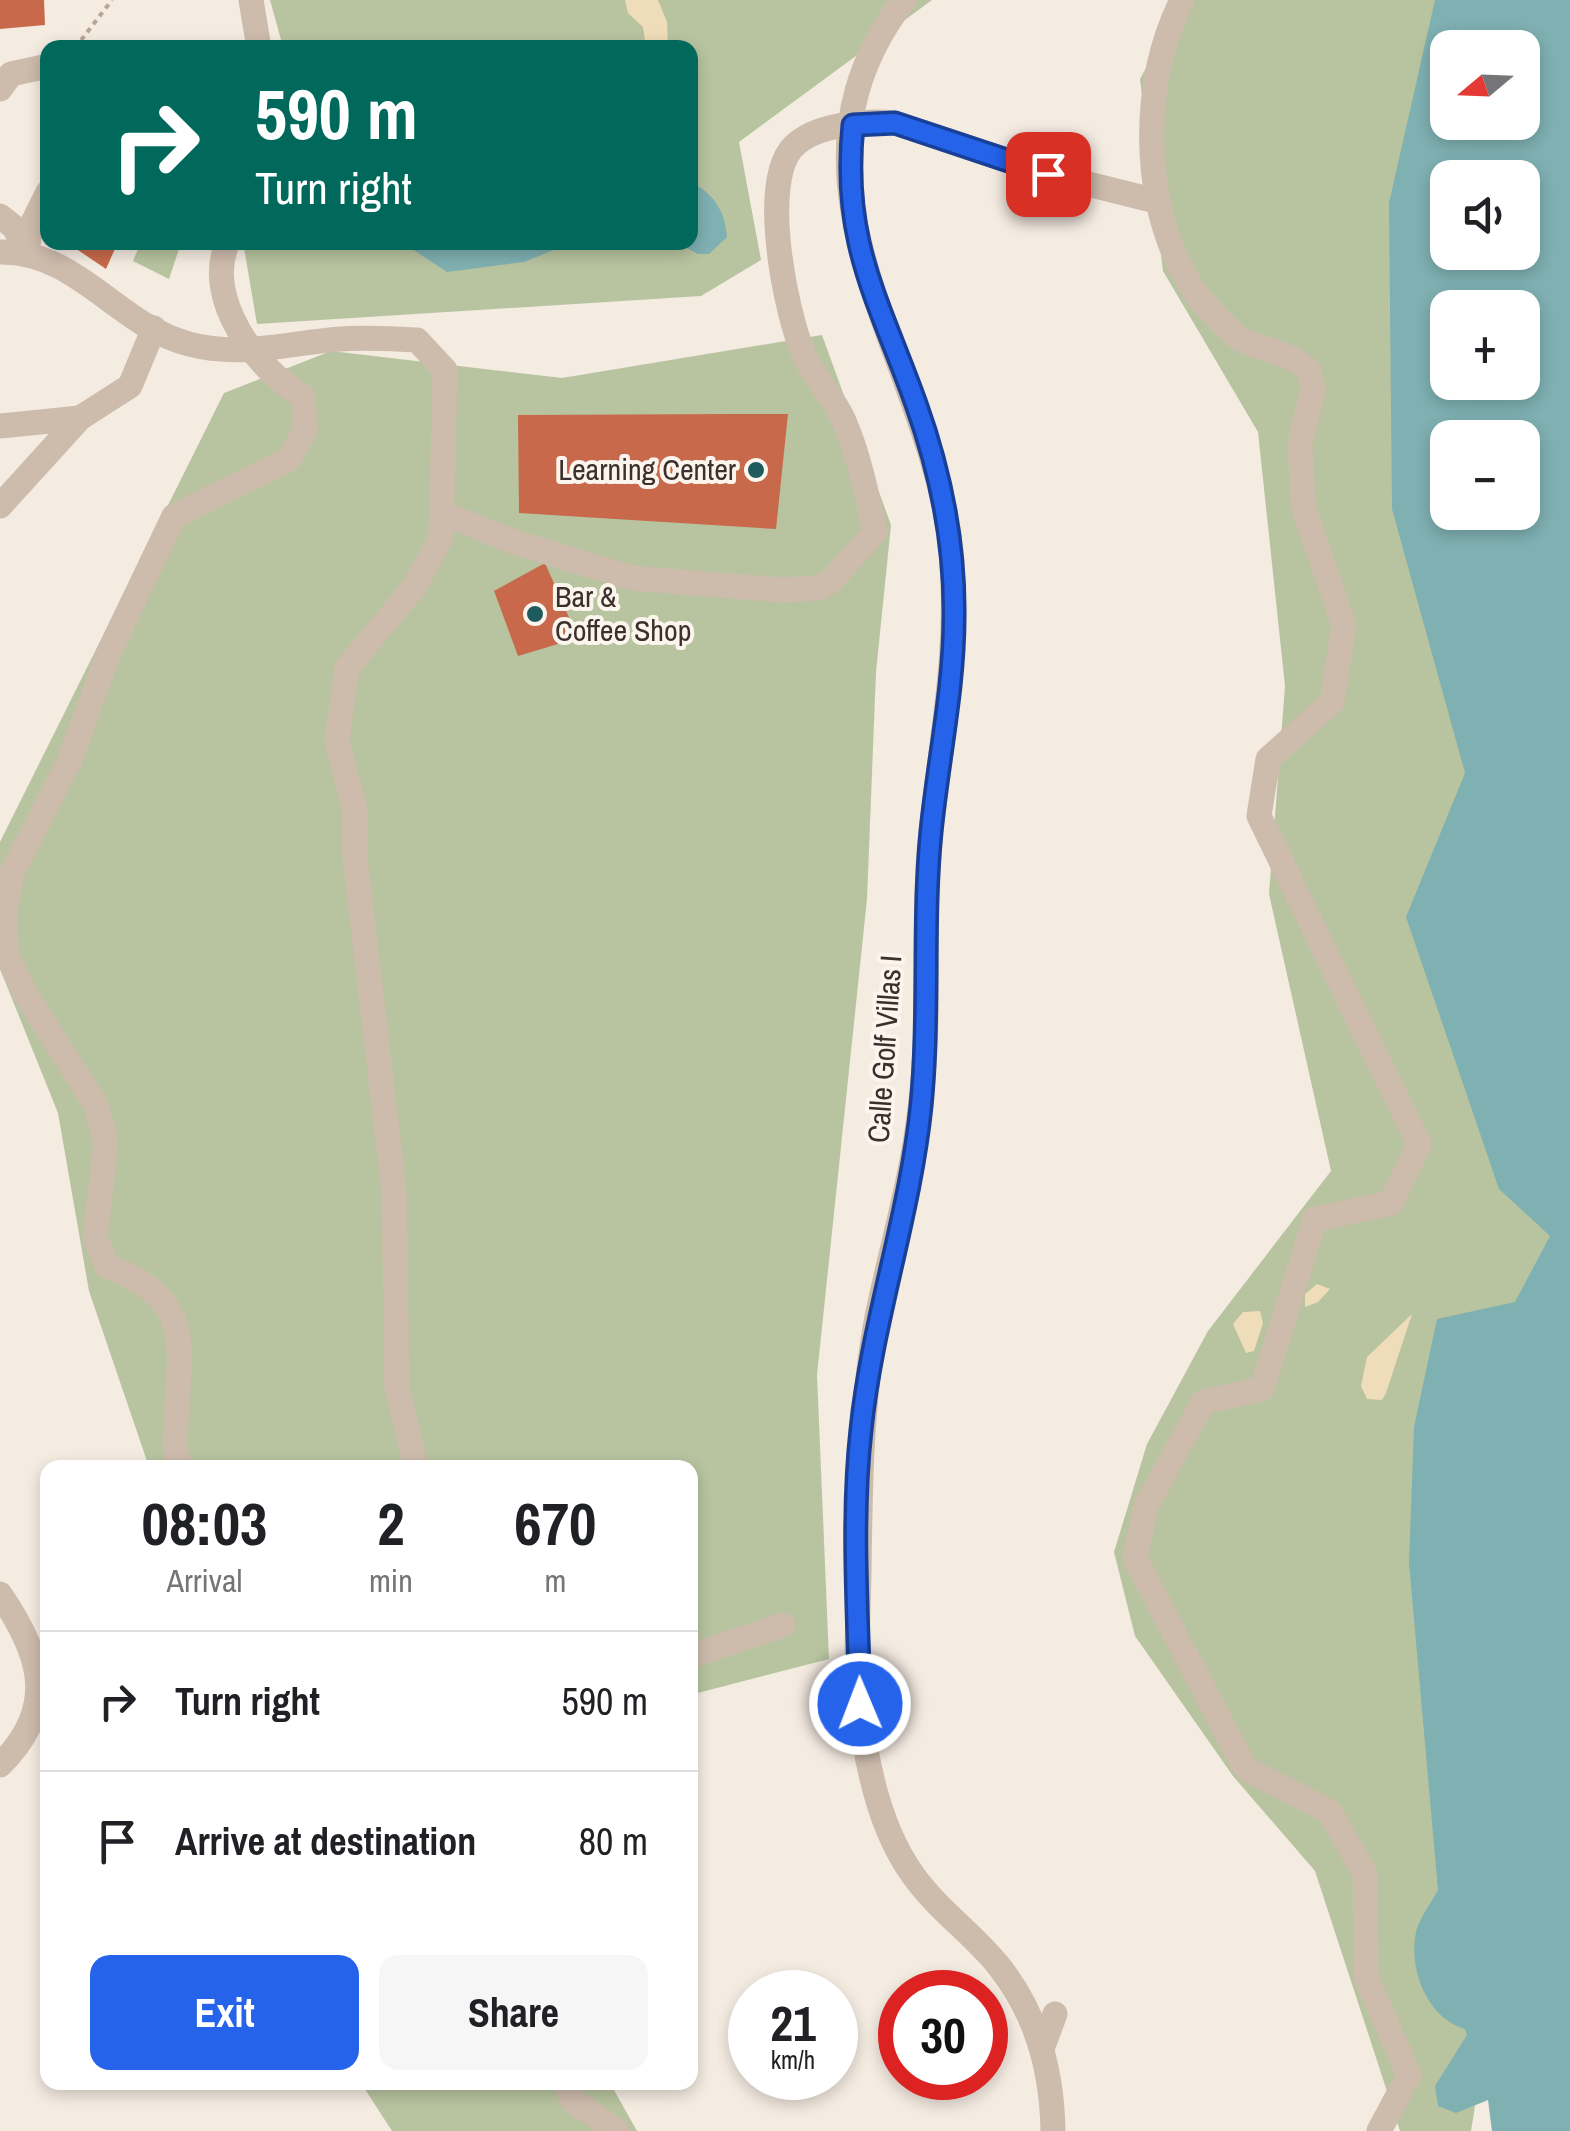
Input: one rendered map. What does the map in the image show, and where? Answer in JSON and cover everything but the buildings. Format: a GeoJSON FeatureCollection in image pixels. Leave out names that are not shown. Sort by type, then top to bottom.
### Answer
{"type":"FeatureCollection","features":[{"type":"Feature","properties":{"kind":"street"},"geometry":{"type":"LineString","coordinates":[[251,0],[258,40]]}},
{"type":"Feature","properties":{"kind":"street","name":"Calle Golf Villas I"},"geometry":{"type":"LineString","coordinates":[[904,0],[875,37],[858,81],[849,160],[856,239],[873,301],[916,403],[936,468],[951,547],[954,612],[952,686],[931,828],[924,914],[920,1108],[876,1321],[860,1434],[860,1704],[885,1824],[912,1874],[998,1966],[1028,2013],[1052,2094],[1053,2131]]}},
{"type":"Feature","properties":{"kind":"street"},"geometry":{"type":"LineString","coordinates":[[1182,0],[1162,54],[1152,117],[1156,201],[1189,285],[1238,339],[1274,348],[1310,371],[1313,390],[1300,443],[1303,506],[1344,624],[1332,702],[1268,758],[1259,816],[1419,1144],[1392,1203],[1315,1219],[1262,1389],[1203,1402],[1146,1506],[1136,1558],[1245,1768],[1330,1812],[1365,1874],[1366,1976],[1409,2074],[1379,2131]]}},
{"type":"Feature","properties":{"kind":"street"},"geometry":{"type":"LineString","coordinates":[[0,89],[11,74],[40,68]]}},
{"type":"Feature","properties":{"kind":"street"},"geometry":{"type":"LineString","coordinates":[[442,513],[517,543],[632,578],[782,590],[818,588],[832,580],[875,532],[844,422],[805,356],[788,304],[778,189],[791,148],[812,134],[853,125],[895,123],[1048,174],[1156,201]]}},
{"type":"Feature","properties":{"kind":"street"},"geometry":{"type":"LineString","coordinates":[[28,252],[31,226],[40,208]]}},
{"type":"Feature","properties":{"kind":"street"},"geometry":{"type":"LineString","coordinates":[[0,216],[14,227],[28,252]]}},
{"type":"Feature","properties":{"kind":"street"},"geometry":{"type":"LineString","coordinates":[[180,1460],[175,1438],[180,1342],[162,1295],[138,1278],[107,1266],[94,1238],[106,1142],[98,1107],[24,991],[6,952],[5,910],[12,873],[70,760],[109,652],[174,516],[289,458],[306,430],[304,396],[278,382],[233,320],[223,290],[227,250]]}},
{"type":"Feature","properties":{"kind":"street"},"geometry":{"type":"LineString","coordinates":[[0,252],[28,252],[73,272],[154,328],[184,343],[256,352],[340,339],[417,340],[446,370],[441,538],[414,587],[347,668],[336,740],[355,810],[355,857],[394,1192],[397,1387],[414,1460]]}},
{"type":"Feature","properties":{"kind":"street"},"geometry":{"type":"LineString","coordinates":[[0,506],[80,418],[130,386],[154,328]]}},
{"type":"Feature","properties":{"kind":"street"},"geometry":{"type":"LineString","coordinates":[[0,426],[80,418]]}},
{"type":"Feature","properties":{"kind":"street"},"geometry":{"type":"LineString","coordinates":[[0,1594],[26,1632],[40,1685],[31,1724],[0,1765]]}},
{"type":"Feature","properties":{"kind":"street"},"geometry":{"type":"LineString","coordinates":[[698,1653],[782,1626]]}},
{"type":"Feature","properties":{"kind":"street"},"geometry":{"type":"LineString","coordinates":[[1042,2050],[1055,2014]]}},
{"type":"Feature","properties":{"kind":"street"},"geometry":{"type":"LineString","coordinates":[[568,2090],[572,2100],[616,2131]]}},
{"type":"Feature","properties":{"kind":"path"},"geometry":{"type":"LineString","coordinates":[[81,40],[112,0]]}},
{"type":"Feature","properties":{"kind":"green space"},"geometry":{"type":"Polygon","coordinates":[[[270,0],[932,0],[739,142],[761,260],[701,296],[257,324],[244,250],[698,250],[698,40],[281,40],[270,0]]]}},
{"type":"Feature","properties":{"kind":"green space"},"geometry":{"type":"Polygon","coordinates":[[[1183,0],[1478,0],[1459,30],[1430,30],[1430,140],[1447,140],[1446,160],[1430,160],[1430,270],[1439,270],[1438,290],[1430,290],[1430,530],[1439,530],[1570,1265],[1490,2013],[1471,2131],[1400,2131],[1315,1871],[1233,1776],[1135,1636],[1114,1552],[1147,1444],[1208,1331],[1331,1171],[1269,894],[1285,686],[1258,432],[1163,271],[1140,79],[1183,0]]]}},
{"type":"Feature","properties":{"kind":"green space"},"geometry":{"type":"Polygon","coordinates":[[[138,250],[179,250],[169,279],[133,261],[138,250]]]}},
{"type":"Feature","properties":{"kind":"green space"},"geometry":{"type":"Polygon","coordinates":[[[822,335],[891,525],[876,672],[867,899],[817,1375],[829,1659],[698,1693],[698,1460],[147,1460],[89,1291],[58,1113],[0,969],[0,842],[224,393],[331,351],[562,378],[822,335]]]}},
{"type":"Feature","properties":{"kind":"green space"},"geometry":{"type":"Polygon","coordinates":[[[366,2090],[614,2090],[637,2131],[392,2131],[366,2090]]]}},
{"type":"Feature","properties":{"kind":"sand"},"geometry":{"type":"Polygon","coordinates":[[[625,0],[658,0],[667,22],[668,40],[645,40],[643,27],[628,13],[625,0]]]}},
{"type":"Feature","properties":{"kind":"sand"},"geometry":{"type":"Polygon","coordinates":[[[1317,1284],[1330,1289],[1318,1302],[1305,1307],[1305,1294],[1317,1284]]]}},
{"type":"Feature","properties":{"kind":"sand"},"geometry":{"type":"Polygon","coordinates":[[[1260,1311],[1263,1323],[1254,1351],[1246,1353],[1233,1324],[1243,1312],[1260,1311]]]}},
{"type":"Feature","properties":{"kind":"sand"},"geometry":{"type":"Polygon","coordinates":[[[1412,1314],[1386,1393],[1382,1400],[1367,1399],[1361,1386],[1367,1357],[1412,1314]]]}},
{"type":"Feature","properties":{"kind":"water"},"geometry":{"type":"Polygon","coordinates":[[[1435,0],[1570,0],[1570,2131],[1492,2131],[1488,2100],[1456,2113],[1438,2106],[1435,2086],[1467,2035],[1465,2029],[1452,2024],[1431,2004],[1415,1962],[1416,1932],[1438,1890],[1409,1563],[1414,1427],[1437,1319],[1515,1302],[1550,1236],[1499,1189],[1406,917],[1465,773],[1392,509],[1389,203],[1435,0]]]}},
{"type":"Feature","properties":{"kind":"water"},"geometry":{"type":"Polygon","coordinates":[[[698,186],[717,204],[727,237],[709,254],[690,250],[698,250],[698,186]]]}},
{"type":"Feature","properties":{"kind":"water"},"geometry":{"type":"Polygon","coordinates":[[[414,250],[554,250],[524,262],[447,272],[414,250]]]}},
{"type":"Feature","properties":{"kind":"place","name":"Learning Center"},"geometry":{"type":"Point","coordinates":[756,470]}},
{"type":"Feature","properties":{"kind":"place","name":"Bar & Coffee Shop"},"geometry":{"type":"Point","coordinates":[535,614]}},
{"type":"Feature","properties":{"kind":"route"},"geometry":{"type":"LineString","coordinates":[[860,1704],[860,1434],[876,1321],[920,1108],[925,1030],[924,914],[931,828],[952,686],[954,612],[951,547],[936,468],[916,403],[873,301],[856,239],[849,160],[853,125],[895,123],[1048,174]]}}]}
